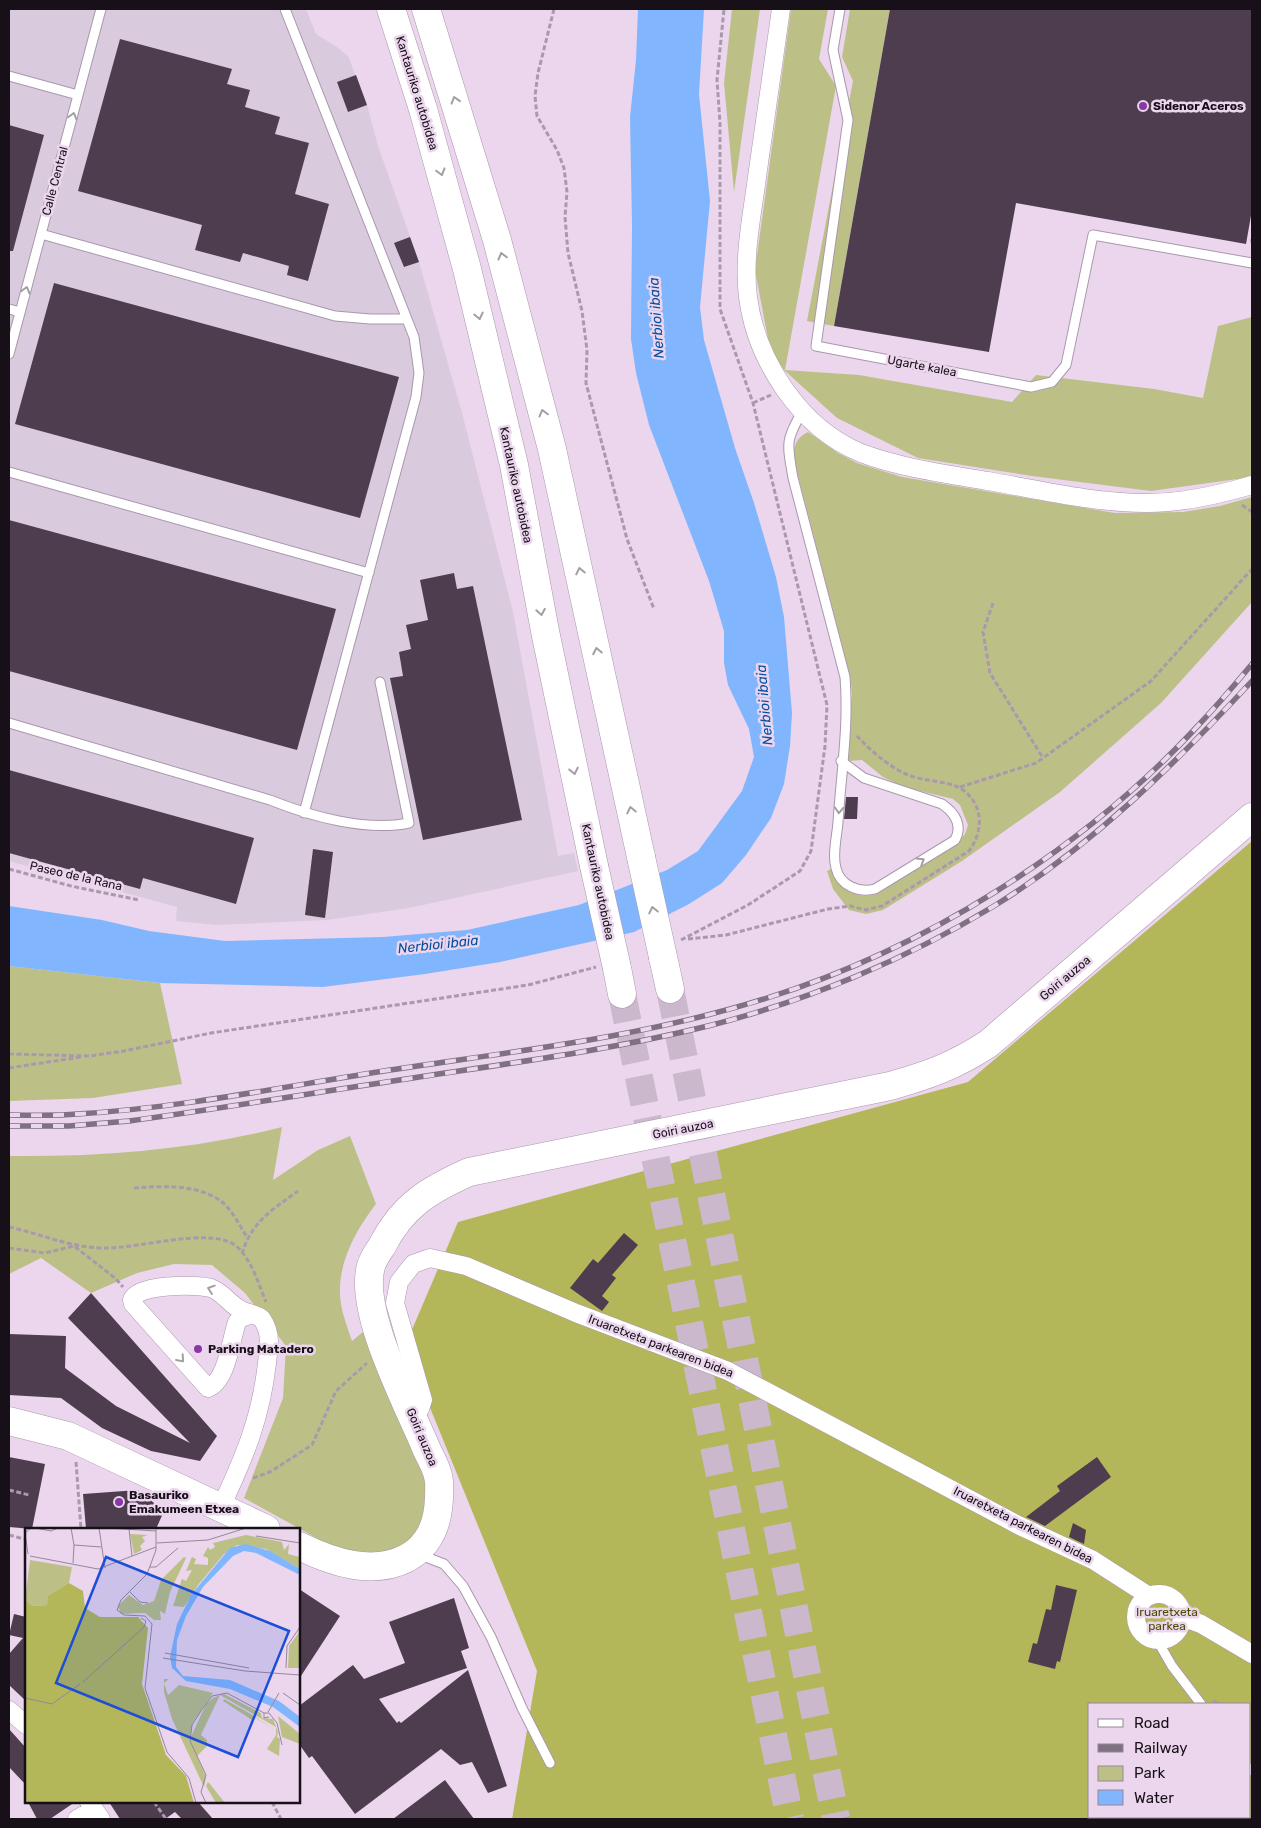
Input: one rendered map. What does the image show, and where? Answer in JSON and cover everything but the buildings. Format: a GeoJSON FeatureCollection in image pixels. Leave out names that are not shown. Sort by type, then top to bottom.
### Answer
{"type":"FeatureCollection","features":[{"type":"Feature","properties":{"kind":"main road","name":"Kantauriko autobidea"},"geometry":{"type":"LineString","coordinates":[[391,9],[423,109],[470,278],[514,465],[545,631],[619,981]]}},
{"type":"Feature","properties":{"kind":"main road"},"geometry":{"type":"LineString","coordinates":[[426,9],[497,240],[552,449],[670,989]]}},
{"type":"Feature","properties":{"kind":"main road","name":"Goiri auzoa"},"geometry":{"type":"LineString","coordinates":[[415,1553],[431,1535],[438,1519],[439,1476],[374,1323],[369,1294],[371,1266],[393,1224],[416,1201],[435,1188],[469,1172],[882,1088],[926,1076],[959,1063],[988,1044],[1252,817]]}},
{"type":"Feature","properties":{"kind":"main road"},"geometry":{"type":"LineString","coordinates":[[9,1421],[68,1436],[264,1528]]}},
{"type":"Feature","properties":{"kind":"main road"},"geometry":{"type":"LineString","coordinates":[[300,1546],[320,1556],[346,1564],[375,1567],[396,1564],[415,1553]]}},
{"type":"Feature","properties":{"kind":"street"},"geometry":{"type":"LineString","coordinates":[[781,9],[747,250],[748,295],[752,318],[773,372],[788,394],[803,410],[829,433],[861,452],[905,465],[1049,491],[1116,502],[1148,503],[1182,501],[1217,495],[1252,485]]}},
{"type":"Feature","properties":{"kind":"street","name":"Iruaretxeta parkearen bidea"},"geometry":{"type":"LineString","coordinates":[[411,1412],[420,1409],[423,1400],[395,1303],[399,1282],[413,1264],[430,1258],[466,1266],[576,1313],[728,1371],[1020,1526],[1093,1560],[1149,1596]]}},
{"type":"Feature","properties":{"kind":"street"},"geometry":{"type":"LineString","coordinates":[[221,1507],[242,1462],[258,1416],[265,1381],[268,1332],[262,1320],[252,1314],[230,1303],[218,1290],[208,1287],[164,1286],[138,1293],[132,1300],[133,1304],[208,1388],[215,1384],[227,1362],[237,1322],[241,1318],[252,1314]]}},
{"type":"Feature","properties":{"kind":"street"},"geometry":{"type":"LineString","coordinates":[[1164,1594],[1177,1603],[1182,1617],[1172,1636],[1157,1640],[1144,1634],[1136,1621],[1139,1606],[1149,1596],[1164,1594]]}},
{"type":"Feature","properties":{"kind":"street"},"geometry":{"type":"LineString","coordinates":[[1182,1617],[1201,1624],[1252,1654]]}},
{"type":"Feature","properties":{"kind":"street"},"geometry":{"type":"LineString","coordinates":[[9,1710],[25,1724]]}},
{"type":"Feature","properties":{"kind":"street"},"geometry":{"type":"LineString","coordinates":[[77,1819],[95,1810]]}},
{"type":"Feature","properties":{"kind":"lane","name":"Calle Central"},"geometry":{"type":"LineString","coordinates":[[9,354],[102,9]]}},
{"type":"Feature","properties":{"kind":"lane"},"geometry":{"type":"LineString","coordinates":[[285,9],[407,319],[416,350],[419,373],[416,397],[304,813]]}},
{"type":"Feature","properties":{"kind":"lane","name":"Ugarte kalea"},"geometry":{"type":"LineString","coordinates":[[840,9],[833,50],[848,120],[816,346],[1031,387],[1052,382],[1066,365],[1093,235],[1252,263]]}},
{"type":"Feature","properties":{"kind":"lane"},"geometry":{"type":"LineString","coordinates":[[9,76],[78,95]]}},
{"type":"Feature","properties":{"kind":"lane"},"geometry":{"type":"LineString","coordinates":[[41,234],[336,316],[370,319],[407,319]]}},
{"type":"Feature","properties":{"kind":"lane"},"geometry":{"type":"LineString","coordinates":[[9,309],[20,312]]}},
{"type":"Feature","properties":{"kind":"lane"},"geometry":{"type":"LineString","coordinates":[[803,410],[789,433],[788,447],[793,478],[845,677],[844,723],[841,761],[836,868],[847,885],[866,892],[875,889],[954,840],[959,833],[958,825],[951,810],[942,804],[864,778],[841,761]]}},
{"type":"Feature","properties":{"kind":"lane"},"geometry":{"type":"LineString","coordinates":[[9,472],[368,573]]}},
{"type":"Feature","properties":{"kind":"lane"},"geometry":{"type":"LineString","coordinates":[[9,723],[270,800],[304,813],[388,827],[409,823],[380,682]]}},
{"type":"Feature","properties":{"kind":"lane"},"geometry":{"type":"LineString","coordinates":[[415,1553],[444,1564],[463,1586],[491,1637],[522,1708],[550,1763]]}},
{"type":"Feature","properties":{"kind":"lane"},"geometry":{"type":"LineString","coordinates":[[1157,1640],[1172,1666],[1201,1703]]}},
{"type":"Feature","properties":{"kind":"path"},"geometry":{"type":"LineString","coordinates":[[554,9],[538,73],[536,116],[557,150],[564,168],[567,192],[568,252],[582,311],[587,350],[586,383],[627,539],[654,609]]}},
{"type":"Feature","properties":{"kind":"path"},"geometry":{"type":"LineString","coordinates":[[1240,503],[1252,512]]}},
{"type":"Feature","properties":{"kind":"path"},"geometry":{"type":"LineString","coordinates":[[959,788],[1036,763],[1151,681],[1252,568]]}},
{"type":"Feature","properties":{"kind":"path"},"geometry":{"type":"LineString","coordinates":[[993,603],[983,632],[990,673],[1043,758]]}},
{"type":"Feature","properties":{"kind":"path"},"geometry":{"type":"LineString","coordinates":[[685,939],[735,933],[828,909],[850,906],[866,910],[882,906],[960,858],[977,840],[981,825],[977,810],[970,797],[959,788],[909,775],[890,766],[870,750],[844,723],[826,721]]}},
{"type":"Feature","properties":{"kind":"path","name":"Paseo de la Rana"},"geometry":{"type":"LineString","coordinates":[[9,869],[71,886],[140,900]]}},
{"type":"Feature","properties":{"kind":"path"},"geometry":{"type":"LineString","coordinates":[[9,1068],[89,1056]]}},
{"type":"Feature","properties":{"kind":"path"},"geometry":{"type":"LineString","coordinates":[[134,1188],[166,1186],[189,1189],[219,1199],[231,1212],[247,1237]]}},
{"type":"Feature","properties":{"kind":"path"},"geometry":{"type":"LineString","coordinates":[[242,1254],[247,1237],[259,1221],[298,1191]]}},
{"type":"Feature","properties":{"kind":"path"},"geometry":{"type":"LineString","coordinates":[[9,1248],[45,1253],[74,1246],[116,1278],[132,1300]]}},
{"type":"Feature","properties":{"kind":"path"},"geometry":{"type":"LineString","coordinates":[[253,1478],[270,1472],[312,1444],[336,1391],[372,1359]]}},
{"type":"Feature","properties":{"kind":"path"},"geometry":{"type":"LineString","coordinates":[[68,1436],[76,1464],[81,1528]]}},
{"type":"Feature","properties":{"kind":"path"},"geometry":{"type":"LineString","coordinates":[[9,1490],[29,1495]]}},
{"type":"Feature","properties":{"kind":"path"},"geometry":{"type":"LineString","coordinates":[[9,1535],[24,1539]]}},
{"type":"Feature","properties":{"kind":"path"},"geometry":{"type":"LineString","coordinates":[[155,1803],[166,1819]]}},
{"type":"Feature","properties":{"kind":"path"},"geometry":{"type":"LineString","coordinates":[[273,1803],[281,1819]]}},
{"type":"Feature","properties":{"kind":"shaded area"},"geometry":{"type":"Polygon","coordinates":[[[9,9],[306,9],[316,34],[348,56],[367,105],[378,146],[419,262],[462,413],[513,612],[558,856],[574,853],[578,871],[409,908],[327,920],[217,925],[176,921],[177,907],[9,861],[9,9]]]}},
{"type":"Feature","properties":{"kind":"green space"},"geometry":{"type":"Polygon","coordinates":[[[732,9],[760,9],[734,192],[724,83],[732,9]]]}},
{"type":"Feature","properties":{"kind":"green space"},"geometry":{"type":"Polygon","coordinates":[[[791,9],[828,9],[819,59],[836,86],[785,370],[859,375],[1012,402],[1036,375],[1154,389],[1203,398],[1218,326],[1252,317],[1252,477],[1151,491],[1032,476],[918,458],[837,418],[784,370],[777,360],[768,339],[755,270],[791,9]]]}},
{"type":"Feature","properties":{"kind":"green space"},"geometry":{"type":"Polygon","coordinates":[[[850,9],[890,9],[834,326],[807,321],[853,81],[842,57],[850,9]]]}},
{"type":"Feature","properties":{"kind":"green space"},"geometry":{"type":"Polygon","coordinates":[[[808,432],[838,453],[857,463],[902,477],[1115,513],[1183,512],[1220,506],[1252,497],[1252,602],[1161,703],[1060,792],[962,861],[883,910],[866,914],[849,910],[833,889],[827,871],[831,869],[839,882],[855,894],[877,894],[952,847],[965,834],[968,825],[960,805],[953,799],[904,787],[883,777],[862,760],[847,761],[852,693],[850,676],[794,460],[796,443],[808,432]]]}},
{"type":"Feature","properties":{"kind":"green space","name":"Iruaretxeta parkea"},"geometry":{"type":"Polygon","coordinates":[[[1252,841],[1252,1819],[512,1819],[537,1671],[405,1346],[458,1222],[968,1082],[1252,841]]]}},
{"type":"Feature","properties":{"kind":"green space"},"geometry":{"type":"Polygon","coordinates":[[[9,966],[160,983],[182,1084],[93,1098],[9,1101],[9,966]]]}},
{"type":"Feature","properties":{"kind":"green space"},"geometry":{"type":"Polygon","coordinates":[[[282,1127],[273,1180],[318,1150],[350,1136],[376,1204],[348,1250],[341,1277],[341,1304],[352,1341],[374,1323],[411,1412],[434,1509],[405,1552],[349,1556],[244,1498],[283,1398],[286,1346],[245,1293],[212,1265],[174,1264],[137,1273],[91,1293],[41,1258],[9,1274],[9,1156],[78,1155],[181,1147],[282,1127]]]}},
{"type":"Feature","properties":{"kind":"water","name":"Nerbioi ibaia"},"geometry":{"type":"Polygon","coordinates":[[[638,9],[704,9],[699,94],[710,201],[700,307],[704,340],[735,448],[776,577],[784,617],[792,713],[790,746],[784,784],[771,818],[746,855],[722,883],[689,904],[634,932],[500,962],[323,987],[160,983],[9,966],[9,906],[102,920],[149,931],[225,941],[383,937],[467,930],[579,905],[667,870],[698,851],[742,791],[754,757],[749,729],[728,685],[724,663],[724,631],[709,581],[649,425],[636,373],[631,339],[632,225],[630,117],[636,60],[638,9]]]}},
{"type":"Feature","properties":{"kind":"tunnel"},"geometry":{"type":"LineString","coordinates":[[670,989],[836,1819]]}},
{"type":"Feature","properties":{"kind":"tunnel"},"geometry":{"type":"LineString","coordinates":[[622,994],[790,1819]]}},
{"type":"Feature","properties":{"kind":"railway"},"geometry":{"type":"LineString","coordinates":[[9,1115],[69,1115],[156,1107],[580,1042],[721,1012],[826,977],[884,952],[941,924],[996,891],[1050,855],[1101,816],[1149,775],[1200,723],[1252,664]]}},
{"type":"Feature","properties":{"kind":"railway"},"geometry":{"type":"LineString","coordinates":[[9,1126],[69,1126],[129,1121],[561,1055],[671,1035],[708,1026],[745,1016],[819,991],[927,944],[994,906],[1065,857],[1099,830],[1162,773],[1252,681]]}},
{"type":"Feature","properties":{"kind":"place","name":"Sidenor Aceros"},"geometry":{"type":"Point","coordinates":[1143,106]}},
{"type":"Feature","properties":{"kind":"place","name":"Parking Matadero"},"geometry":{"type":"Point","coordinates":[198,1349]}},
{"type":"Feature","properties":{"kind":"place","name":"Basauriko Emakumeen Etxea"},"geometry":{"type":"Point","coordinates":[119,1502]}}]}
